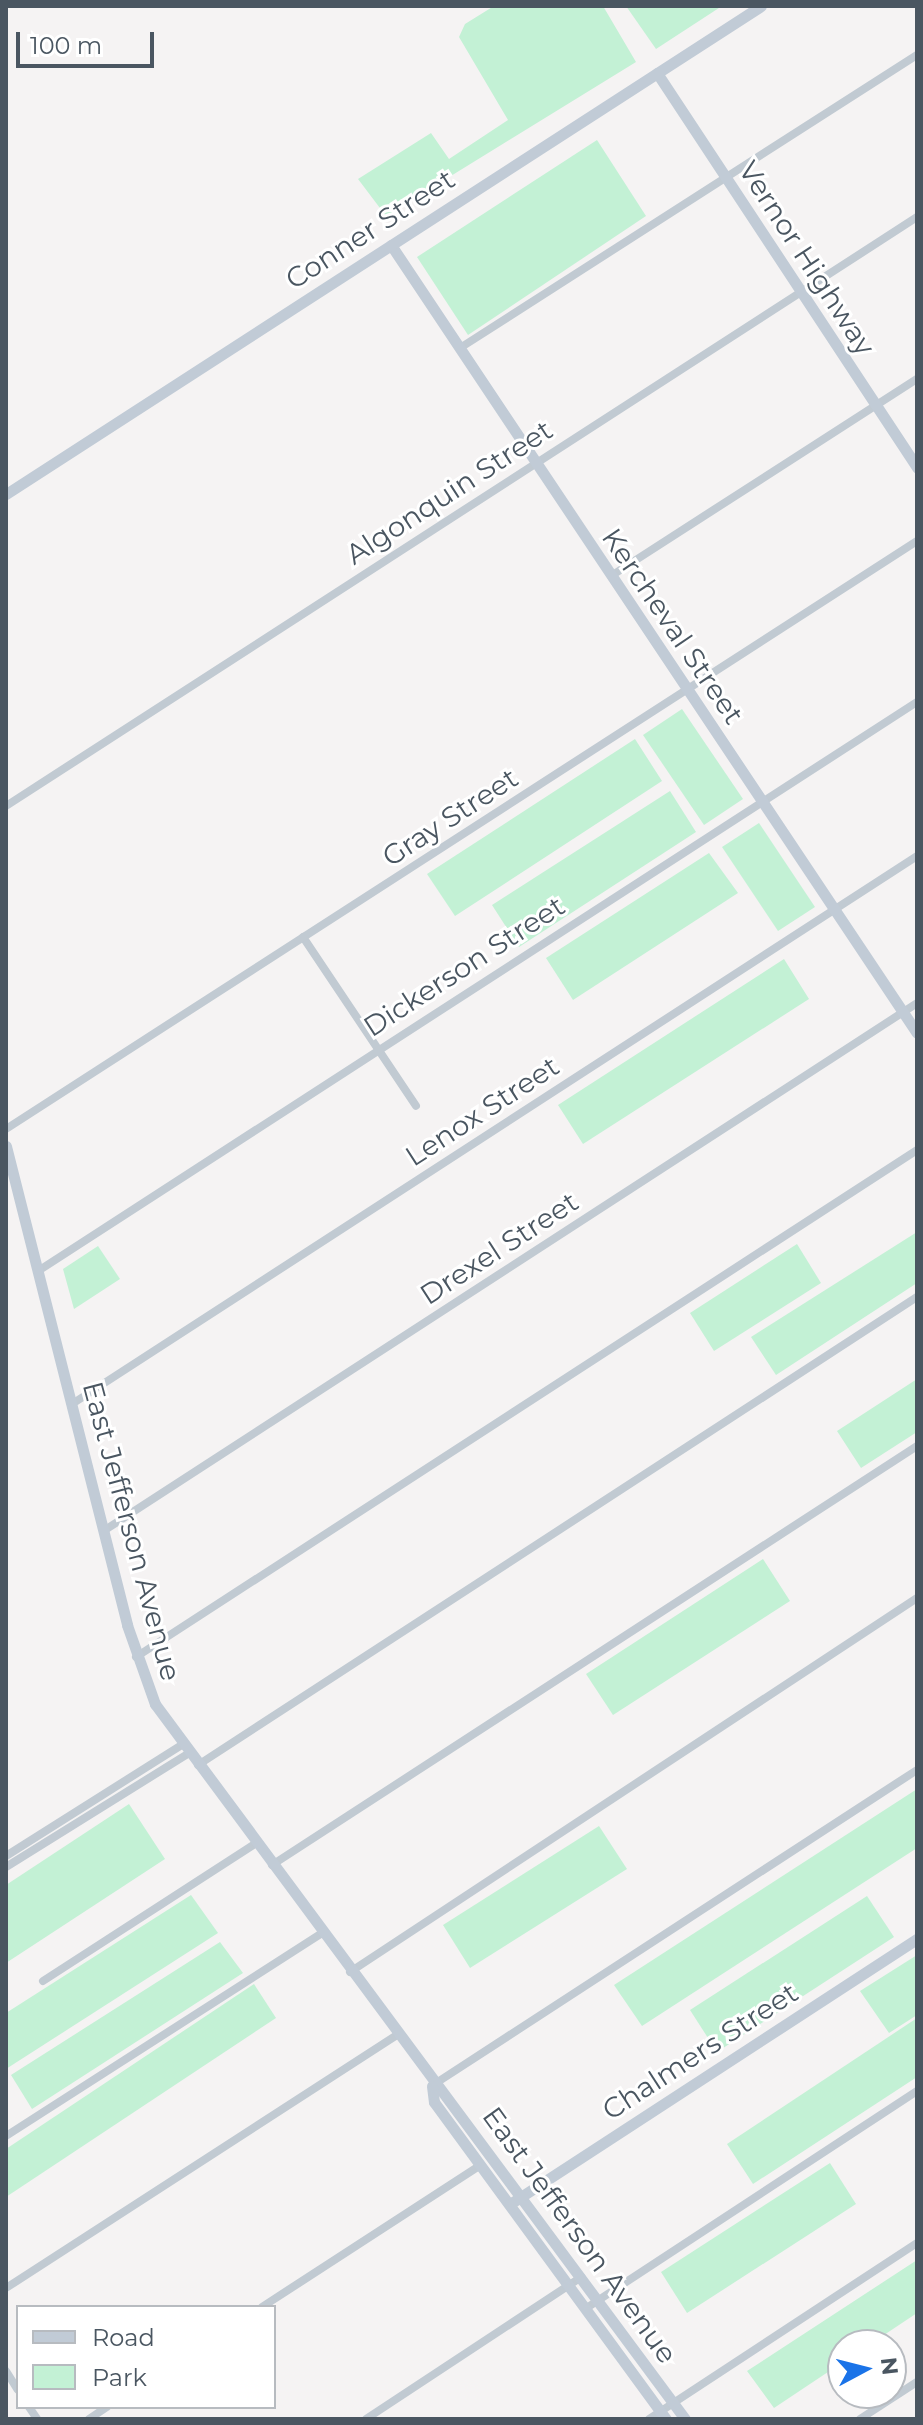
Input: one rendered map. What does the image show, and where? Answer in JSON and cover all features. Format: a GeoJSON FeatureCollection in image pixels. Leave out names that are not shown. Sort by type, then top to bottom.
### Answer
{"type":"FeatureCollection","features":[{"type":"Feature","properties":{"kind":"main road","name":"Conner Street"},"geometry":{"type":"LineString","coordinates":[[6,494],[761,6]]}},
{"type":"Feature","properties":{"kind":"main road","name":"Vernor Highway"},"geometry":{"type":"LineString","coordinates":[[657,73],[917,468]]}},
{"type":"Feature","properties":{"kind":"main road","name":"Kercheval Street"},"geometry":{"type":"LineString","coordinates":[[391,245],[917,1033]]}},
{"type":"Feature","properties":{"kind":"main road","name":"East Jefferson Avenue"},"geometry":{"type":"LineString","coordinates":[[7,1155],[9,1174],[38,1271],[135,1657],[186,1748],[255,1844],[432,2086],[447,2094],[524,2195],[685,2419]]}},
{"type":"Feature","properties":{"kind":"main road","name":"Chalmers Street"},"geometry":{"type":"LineString","coordinates":[[510,2204],[917,1939]]}},
{"type":"Feature","properties":{"kind":"main road","name":"East Jefferson Avenue"},"geometry":{"type":"LineString","coordinates":[[432,2086],[434,2102],[663,2415]]}},
{"type":"Feature","properties":{"kind":"street"},"geometry":{"type":"LineString","coordinates":[[460,348],[917,55]]}},
{"type":"Feature","properties":{"kind":"street","name":"Algonquin Street"},"geometry":{"type":"LineString","coordinates":[[6,806],[917,217]]}},
{"type":"Feature","properties":{"kind":"street"},"geometry":{"type":"LineString","coordinates":[[611,576],[917,379]]}},
{"type":"Feature","properties":{"kind":"street","name":"Gray Street"},"geometry":{"type":"LineString","coordinates":[[6,1129],[917,541]]}},
{"type":"Feature","properties":{"kind":"street","name":"Dickerson Street"},"geometry":{"type":"LineString","coordinates":[[38,1271],[917,702]]}},
{"type":"Feature","properties":{"kind":"street","name":"Lenox Street"},"geometry":{"type":"LineString","coordinates":[[72,1404],[917,856]]}},
{"type":"Feature","properties":{"kind":"street"},"geometry":{"type":"LineString","coordinates":[[303,937],[416,1106]]}},
{"type":"Feature","properties":{"kind":"street","name":"Drexel Street"},"geometry":{"type":"LineString","coordinates":[[105,1530],[917,1003]]}},
{"type":"Feature","properties":{"kind":"street"},"geometry":{"type":"LineString","coordinates":[[135,1657],[917,1150]]}},
{"type":"Feature","properties":{"kind":"street"},"geometry":{"type":"LineString","coordinates":[[198,1765],[917,1297]]}},
{"type":"Feature","properties":{"kind":"street"},"geometry":{"type":"LineString","coordinates":[[271,1866],[917,1446]]}},
{"type":"Feature","properties":{"kind":"street"},"geometry":{"type":"LineString","coordinates":[[349,1972],[917,1598]]}},
{"type":"Feature","properties":{"kind":"street"},"geometry":{"type":"LineString","coordinates":[[6,1856],[186,1748]]}},
{"type":"Feature","properties":{"kind":"street"},"geometry":{"type":"LineString","coordinates":[[6,1867],[186,1748]]}},
{"type":"Feature","properties":{"kind":"street"},"geometry":{"type":"LineString","coordinates":[[432,2086],[917,1770]]}},
{"type":"Feature","properties":{"kind":"street"},"geometry":{"type":"LineString","coordinates":[[43,1981],[255,1844]]}},
{"type":"Feature","properties":{"kind":"street"},"geometry":{"type":"LineString","coordinates":[[6,2136],[321,1934]]}},
{"type":"Feature","properties":{"kind":"street"},"geometry":{"type":"LineString","coordinates":[[6,2288],[396,2036]]}},
{"type":"Feature","properties":{"kind":"street"},"geometry":{"type":"LineString","coordinates":[[585,2309],[917,2091]]}},
{"type":"Feature","properties":{"kind":"street"},"geometry":{"type":"LineString","coordinates":[[265,2305],[481,2165]]}},
{"type":"Feature","properties":{"kind":"street"},"geometry":{"type":"LineString","coordinates":[[649,2419],[663,2415],[673,2402],[917,2243]]}},
{"type":"Feature","properties":{"kind":"street"},"geometry":{"type":"LineString","coordinates":[[366,2419],[581,2277]]}},
{"type":"Feature","properties":{"kind":"street"},"geometry":{"type":"LineString","coordinates":[[860,2419],[917,2382]]}},
{"type":"Feature","properties":{"kind":"green space"},"geometry":{"type":"Polygon","coordinates":[[[494,6],[603,6],[636,62],[386,216],[358,179],[431,133],[449,159],[508,120],[459,37],[465,24],[494,6]]]}},
{"type":"Feature","properties":{"kind":"green space"},"geometry":{"type":"Polygon","coordinates":[[[626,6],[722,6],[656,49],[626,6]]]}},
{"type":"Feature","properties":{"kind":"green space"},"geometry":{"type":"Polygon","coordinates":[[[597,140],[646,216],[468,335],[417,257],[597,140]]]}},
{"type":"Feature","properties":{"kind":"green space"},"geometry":{"type":"Polygon","coordinates":[[[682,709],[743,799],[704,825],[643,735],[682,709]]]}},
{"type":"Feature","properties":{"kind":"green space"},"geometry":{"type":"Polygon","coordinates":[[[635,739],[662,781],[455,916],[427,874],[635,739]]]}},
{"type":"Feature","properties":{"kind":"green space"},"geometry":{"type":"Polygon","coordinates":[[[670,791],[696,832],[519,947],[492,905],[670,791]]]}},
{"type":"Feature","properties":{"kind":"green space"},"geometry":{"type":"Polygon","coordinates":[[[759,823],[815,907],[778,931],[722,847],[759,823]]]}},
{"type":"Feature","properties":{"kind":"green space"},"geometry":{"type":"Polygon","coordinates":[[[709,853],[738,893],[573,1000],[546,958],[709,853]]]}},
{"type":"Feature","properties":{"kind":"green space"},"geometry":{"type":"Polygon","coordinates":[[[784,959],[809,999],[583,1144],[558,1105],[784,959]]]}},
{"type":"Feature","properties":{"kind":"green space"},"geometry":{"type":"Polygon","coordinates":[[[917,1232],[917,1283],[776,1375],[751,1337],[917,1232]]]}},
{"type":"Feature","properties":{"kind":"green space"},"geometry":{"type":"Polygon","coordinates":[[[797,1244],[821,1283],[714,1351],[690,1313],[797,1244]]]}},
{"type":"Feature","properties":{"kind":"green space"},"geometry":{"type":"Polygon","coordinates":[[[98,1246],[120,1279],[74,1309],[63,1269],[98,1246]]]}},
{"type":"Feature","properties":{"kind":"green space"},"geometry":{"type":"Polygon","coordinates":[[[917,1379],[917,1432],[861,1468],[837,1431],[917,1379]]]}},
{"type":"Feature","properties":{"kind":"green space"},"geometry":{"type":"Polygon","coordinates":[[[763,1559],[790,1601],[613,1715],[586,1674],[763,1559]]]}},
{"type":"Feature","properties":{"kind":"green space"},"geometry":{"type":"Polygon","coordinates":[[[917,1789],[917,1848],[642,2026],[614,1985],[917,1789]]]}},
{"type":"Feature","properties":{"kind":"green space"},"geometry":{"type":"Polygon","coordinates":[[[129,1804],[165,1859],[6,1963],[6,1885],[129,1804]]]}},
{"type":"Feature","properties":{"kind":"green space"},"geometry":{"type":"Polygon","coordinates":[[[599,1826],[627,1869],[470,1968],[443,1925],[599,1826]]]}},
{"type":"Feature","properties":{"kind":"green space"},"geometry":{"type":"Polygon","coordinates":[[[191,1895],[218,1933],[6,2069],[6,2013],[191,1895]]]}},
{"type":"Feature","properties":{"kind":"green space"},"geometry":{"type":"Polygon","coordinates":[[[867,1896],[894,1937],[717,2052],[690,2010],[867,1896]]]}},
{"type":"Feature","properties":{"kind":"green space"},"geometry":{"type":"Polygon","coordinates":[[[220,1942],[243,1973],[32,2109],[11,2075],[220,1942]]]}},
{"type":"Feature","properties":{"kind":"green space"},"geometry":{"type":"Polygon","coordinates":[[[917,1955],[917,2015],[889,2033],[860,1991],[917,1955]]]}},
{"type":"Feature","properties":{"kind":"green space"},"geometry":{"type":"Polygon","coordinates":[[[254,1984],[276,2018],[6,2197],[6,2149],[254,1984]]]}},
{"type":"Feature","properties":{"kind":"green space"},"geometry":{"type":"Polygon","coordinates":[[[917,2018],[917,2077],[753,2184],[727,2144],[917,2018]]]}},
{"type":"Feature","properties":{"kind":"green space"},"geometry":{"type":"Polygon","coordinates":[[[830,2163],[856,2204],[687,2313],[661,2272],[830,2163]]]}},
{"type":"Feature","properties":{"kind":"green space"},"geometry":{"type":"Polygon","coordinates":[[[917,2260],[917,2313],[893,2329],[827,2329],[827,2373],[774,2408],[747,2371],[917,2260]]]}}]}
